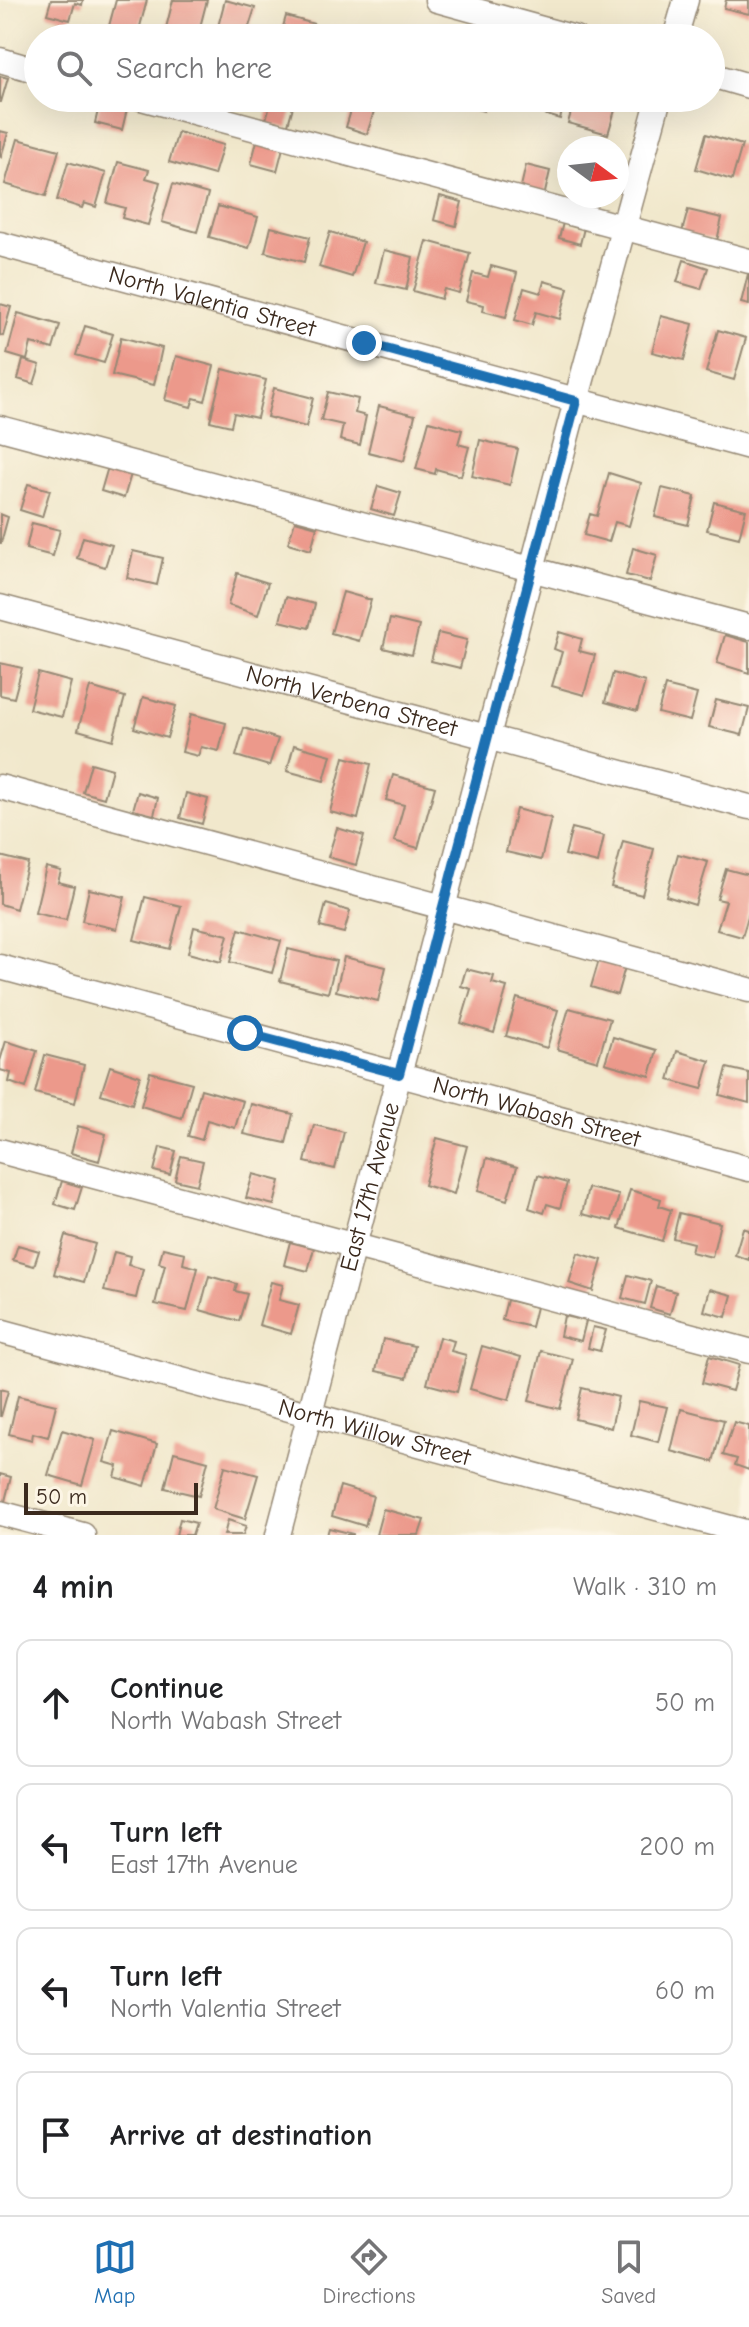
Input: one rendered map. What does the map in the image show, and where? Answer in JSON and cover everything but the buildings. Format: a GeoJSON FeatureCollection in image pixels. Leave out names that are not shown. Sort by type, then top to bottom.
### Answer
{"type":"FeatureCollection","features":[{"type":"Feature","properties":{"kind":"street"},"geometry":{"type":"LineString","coordinates":[[437,0],[524,24]]}},
{"type":"Feature","properties":{"kind":"street"},"geometry":{"type":"LineString","coordinates":[[679,24],[686,0]]}},
{"type":"Feature","properties":{"kind":"street"},"geometry":{"type":"LineString","coordinates":[[0,60],[24,67]]}},
{"type":"Feature","properties":{"kind":"street"},"geometry":{"type":"LineString","coordinates":[[725,79],[749,86]]}},
{"type":"Feature","properties":{"kind":"street"},"geometry":{"type":"LineString","coordinates":[[193,112],[749,261]]}},
{"type":"Feature","properties":{"kind":"street","name":"East 17th Avenue"},"geometry":{"type":"LineString","coordinates":[[278,1535],[576,401],[655,112]]}},
{"type":"Feature","properties":{"kind":"street","name":"North Valentia Street"},"geometry":{"type":"LineString","coordinates":[[0,244],[749,447]]}},
{"type":"Feature","properties":{"kind":"street"},"geometry":{"type":"LineString","coordinates":[[0,428],[749,627]]}},
{"type":"Feature","properties":{"kind":"street","name":"North Verbena Street"},"geometry":{"type":"LineString","coordinates":[[0,607],[749,807]]}},
{"type":"Feature","properties":{"kind":"street"},"geometry":{"type":"LineString","coordinates":[[0,787],[749,990]]}},
{"type":"Feature","properties":{"kind":"street","name":"North Wabash Street"},"geometry":{"type":"LineString","coordinates":[[0,967],[749,1169]]}},
{"type":"Feature","properties":{"kind":"street"},"geometry":{"type":"LineString","coordinates":[[0,1151],[749,1351]]}},
{"type":"Feature","properties":{"kind":"street","name":"North Willow Street"},"geometry":{"type":"LineString","coordinates":[[0,1331],[749,1533]]}},
{"type":"Feature","properties":{"kind":"street"},"geometry":{"type":"LineString","coordinates":[[0,1513],[83,1535]]}},
{"type":"Feature","properties":{"kind":"route"},"geometry":{"type":"LineString","coordinates":[[245,1033],[399,1074],[576,401],[364,343]]}}]}
